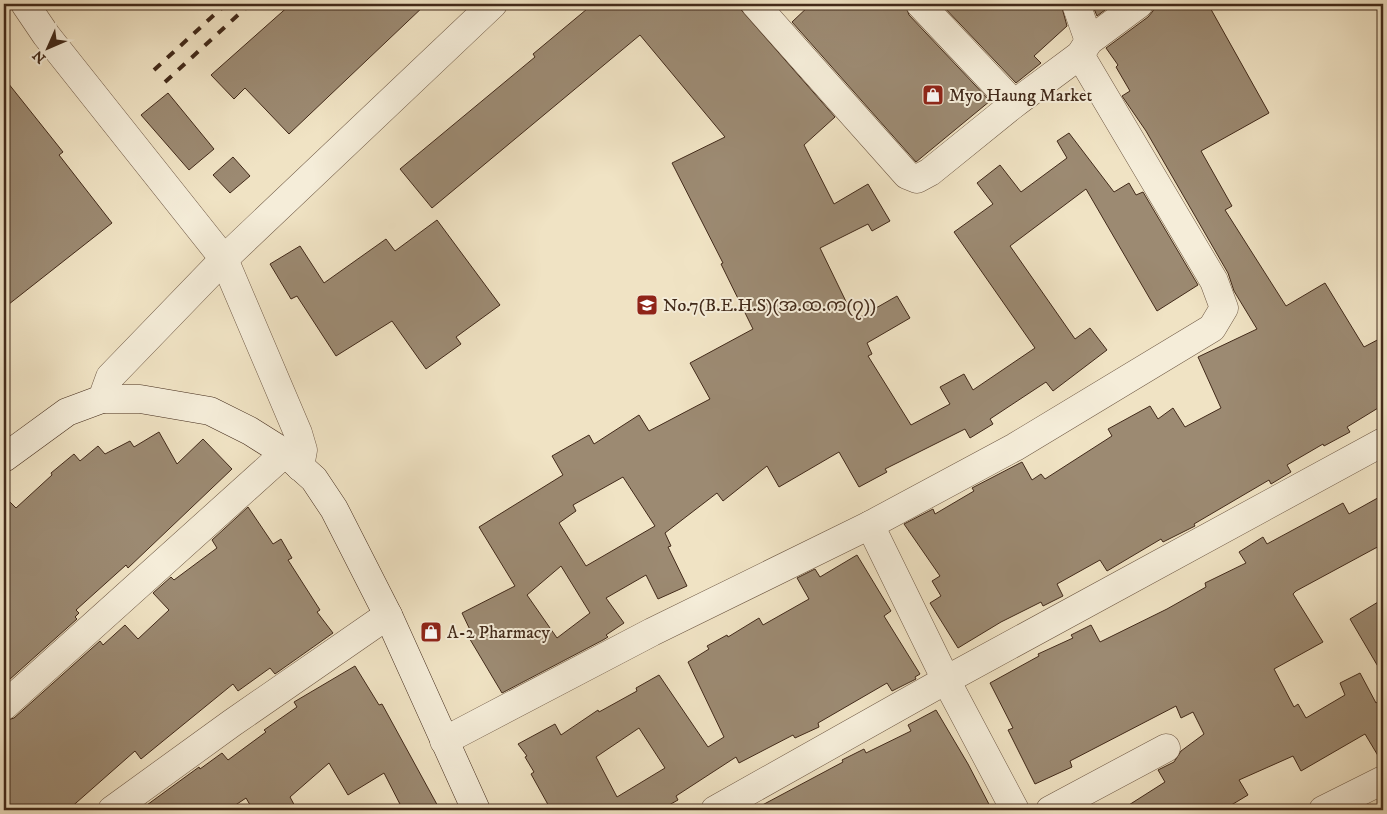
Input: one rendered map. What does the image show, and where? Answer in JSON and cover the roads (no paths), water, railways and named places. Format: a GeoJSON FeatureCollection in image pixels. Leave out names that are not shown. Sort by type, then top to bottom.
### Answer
{"type":"FeatureCollection","features":[{"type":"Feature","properties":{"kind":"street"},"geometry":{"type":"LineString","coordinates":[[4,706],[303,450],[298,433],[224,259],[46,35],[25,4]]}},
{"type":"Feature","properties":{"kind":"street"},"geometry":{"type":"LineString","coordinates":[[102,399],[110,377],[224,259],[493,4]]}},
{"type":"Feature","properties":{"kind":"street"},"geometry":{"type":"LineString","coordinates":[[755,4],[907,175],[917,179],[930,172],[1139,4]]}},
{"type":"Feature","properties":{"kind":"street"},"geometry":{"type":"LineString","coordinates":[[920,4],[1014,104]]}},
{"type":"Feature","properties":{"kind":"street"},"geometry":{"type":"LineString","coordinates":[[444,742],[652,632],[870,526],[1015,446],[1212,328],[1224,308],[1214,280],[1084,48],[1076,4]]}},
{"type":"Feature","properties":{"kind":"street"},"geometry":{"type":"LineString","coordinates":[[4,458],[67,412],[102,399],[140,399],[210,411],[250,431],[292,460],[314,479],[334,509],[388,615],[476,810]]}},
{"type":"Feature","properties":{"kind":"street"},"geometry":{"type":"LineString","coordinates":[[714,810],[946,680],[1383,442]]}},
{"type":"Feature","properties":{"kind":"street"},"geometry":{"type":"LineString","coordinates":[[870,526],[946,680],[1015,810]]}},
{"type":"Feature","properties":{"kind":"street"},"geometry":{"type":"LineString","coordinates":[[112,810],[232,722],[388,615]]}},
{"type":"Feature","properties":{"kind":"street"},"geometry":{"type":"LineString","coordinates":[[1050,810],[1166,748]]}},
{"type":"Feature","properties":{"kind":"street"},"geometry":{"type":"LineString","coordinates":[[1323,810],[1383,780]]}},
{"type":"Feature","properties":{"kind":"railway"},"geometry":{"type":"LineString","coordinates":[[154,70],[226,4]]}},
{"type":"Feature","properties":{"kind":"railway"},"geometry":{"type":"LineString","coordinates":[[165,82],[250,4]]}},
{"type":"Feature","properties":{"kind":"place","name":"Myo Haung Market"},"geometry":{"type":"Point","coordinates":[933,95]}},
{"type":"Feature","properties":{"kind":"place","name":"No.7(B.E.H.S)(အ.ထ.က(၇))"},"geometry":{"type":"Point","coordinates":[647,305]}},
{"type":"Feature","properties":{"kind":"place","name":"A-2 Pharmacy"},"geometry":{"type":"Point","coordinates":[431,632]}}]}
